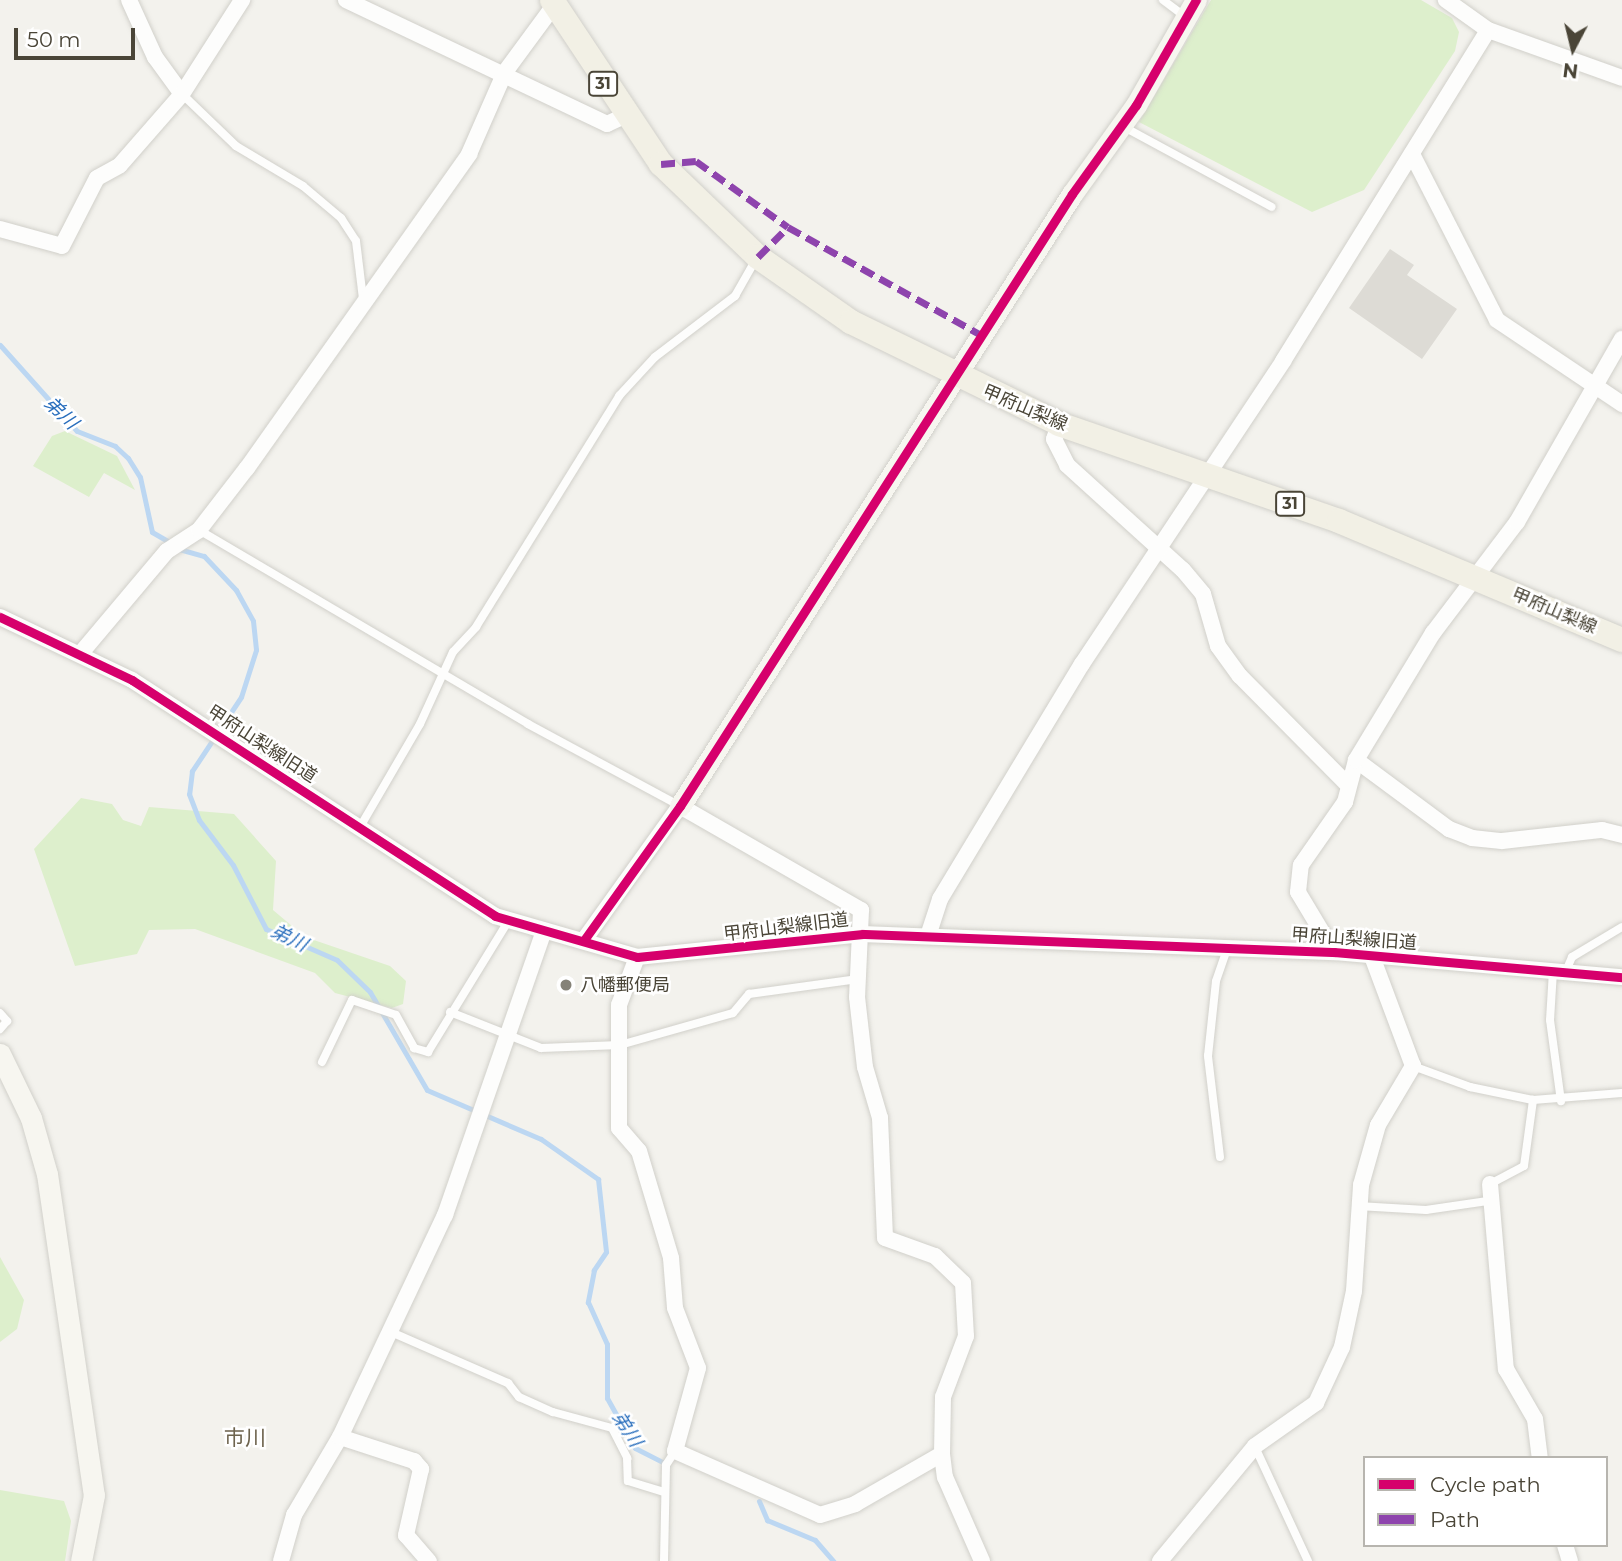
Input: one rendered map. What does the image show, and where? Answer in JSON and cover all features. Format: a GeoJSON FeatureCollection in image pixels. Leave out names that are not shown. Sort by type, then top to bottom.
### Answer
{"type":"FeatureCollection","features":[{"type":"Feature","properties":{"kind":"main road","name":"甲府山梨線"},"geometry":{"type":"LineString","coordinates":[[554,1],[624,116],[700,206],[758,257],[851,322],[954,378],[1059,424],[1208,475],[1472,577],[1622,640]]}},
{"type":"Feature","properties":{"kind":"street"},"geometry":{"type":"LineString","coordinates":[[129,0],[155,57],[182,94]]}},
{"type":"Feature","properties":{"kind":"street"},"geometry":{"type":"LineString","coordinates":[[0,229],[62,246],[97,178],[120,165],[182,94],[242,0]]}},
{"type":"Feature","properties":{"kind":"street"},"geometry":{"type":"LineString","coordinates":[[346,0],[505,72],[607,124],[624,116]]}},
{"type":"Feature","properties":{"kind":"street"},"geometry":{"type":"LineString","coordinates":[[1446,0],[1489,30],[1622,78]]}},
{"type":"Feature","properties":{"kind":"street"},"geometry":{"type":"LineString","coordinates":[[82,653],[167,551],[194,533],[468,154],[505,72],[554,1]]}},
{"type":"Feature","properties":{"kind":"street"},"geometry":{"type":"LineString","coordinates":[[584,940],[680,806],[954,378],[1122,126],[1191,9]]}},
{"type":"Feature","properties":{"kind":"street"},"geometry":{"type":"LineString","coordinates":[[928,936],[940,899],[1158,550],[1489,30]]}},
{"type":"Feature","properties":{"kind":"street"},"geometry":{"type":"LineString","coordinates":[[1412,154],[1497,320],[1622,404]]}},
{"type":"Feature","properties":{"kind":"street"},"geometry":{"type":"LineString","coordinates":[[1334,952],[1297,880],[1301,864],[1345,802],[1356,760],[1472,577],[1517,522],[1622,339]]}},
{"type":"Feature","properties":{"kind":"street"},"geometry":{"type":"LineString","coordinates":[[1059,424],[1054,439],[1067,465],[1131,518],[1158,550],[1203,594],[1218,646],[1240,676],[1348,785]]}},
{"type":"Feature","properties":{"kind":"street","name":"甲府山梨線旧道"},"geometry":{"type":"LineString","coordinates":[[0,617],[82,653],[202,723],[360,827],[509,920],[638,957],[863,934],[1334,952],[1373,959],[1622,977]]}},
{"type":"Feature","properties":{"kind":"street"},"geometry":{"type":"LineString","coordinates":[[1356,760],[1449,829],[1472,838],[1502,841],[1602,830],[1622,835]]}},
{"type":"Feature","properties":{"kind":"street"},"geometry":{"type":"LineString","coordinates":[[680,806],[861,911],[863,934],[858,979],[864,1068],[884,1161],[885,1238],[935,1256],[965,1292],[966,1336],[943,1397],[942,1454],[945,1478],[982,1561]]}},
{"type":"Feature","properties":{"kind":"street"},"geometry":{"type":"LineString","coordinates":[[281,1561],[294,1515],[340,1437],[391,1332],[477,1132],[544,931]]}},
{"type":"Feature","properties":{"kind":"street"},"geometry":{"type":"LineString","coordinates":[[638,957],[619,1005],[619,1128],[639,1151],[671,1258],[675,1308],[698,1368],[675,1451],[820,1515],[855,1504],[942,1454]]}},
{"type":"Feature","properties":{"kind":"street"},"geometry":{"type":"LineString","coordinates":[[1160,1561],[1255,1446],[1316,1403],[1342,1347],[1354,1292],[1357,1206],[1378,1125],[1413,1066],[1373,959]]}},
{"type":"Feature","properties":{"kind":"street"},"geometry":{"type":"LineString","coordinates":[[0,1054],[31,1118],[47,1174],[94,1495],[85,1560]]}},
{"type":"Feature","properties":{"kind":"street"},"geometry":{"type":"LineString","coordinates":[[1492,1192],[1506,1369],[1535,1419],[1539,1456]]}},
{"type":"Feature","properties":{"kind":"street"},"geometry":{"type":"LineString","coordinates":[[340,1437],[414,1461],[421,1469],[406,1535],[429,1561]]}},
{"type":"Feature","properties":{"kind":"lane"},"geometry":{"type":"LineString","coordinates":[[1163,0],[1191,9]]}},
{"type":"Feature","properties":{"kind":"lane"},"geometry":{"type":"LineString","coordinates":[[182,94],[236,146],[303,186],[341,218],[356,241],[363,299]]}},
{"type":"Feature","properties":{"kind":"lane"},"geometry":{"type":"LineString","coordinates":[[1122,126],[1272,207]]}},
{"type":"Feature","properties":{"kind":"lane"},"geometry":{"type":"LineString","coordinates":[[360,827],[446,670],[619,396],[655,357],[735,296],[758,257]]}},
{"type":"Feature","properties":{"kind":"lane"},"geometry":{"type":"LineString","coordinates":[[194,533],[446,670],[528,724],[680,806]]}},
{"type":"Feature","properties":{"kind":"lane"},"geometry":{"type":"LineString","coordinates":[[322,1062],[352,1000],[396,1015],[423,1053],[509,920]]}},
{"type":"Feature","properties":{"kind":"lane"},"geometry":{"type":"LineString","coordinates":[[1561,1101],[1550,1020],[1560,971],[1572,957],[1622,927]]}},
{"type":"Feature","properties":{"kind":"lane"},"geometry":{"type":"LineString","coordinates":[[1220,1157],[1208,1056],[1216,981],[1228,947]]}},
{"type":"Feature","properties":{"kind":"lane"},"geometry":{"type":"LineString","coordinates":[[450,1012],[508,1038],[541,1048],[620,1045],[733,1013],[749,993],[858,979]]}},
{"type":"Feature","properties":{"kind":"lane"},"geometry":{"type":"LineString","coordinates":[[0,1013],[6,1021],[0,1029]]}},
{"type":"Feature","properties":{"kind":"lane"},"geometry":{"type":"LineString","coordinates":[[1413,1066],[1469,1087],[1533,1100],[1561,1101],[1622,1093]]}},
{"type":"Feature","properties":{"kind":"lane"},"geometry":{"type":"LineString","coordinates":[[1357,1206],[1426,1210],[1492,1192],[1524,1166],[1533,1100]]}},
{"type":"Feature","properties":{"kind":"lane"},"geometry":{"type":"LineString","coordinates":[[391,1332],[508,1383],[519,1397],[553,1412],[612,1428],[627,1458],[628,1481],[664,1492]]}},
{"type":"Feature","properties":{"kind":"lane"},"geometry":{"type":"LineString","coordinates":[[1255,1446],[1308,1561]]}},
{"type":"Feature","properties":{"kind":"lane"},"geometry":{"type":"LineString","coordinates":[[664,1561],[666,1465],[675,1451]]}},
{"type":"Feature","properties":{"kind":"green space"},"geometry":{"type":"Polygon","coordinates":[[[1211,0],[1421,0],[1452,18],[1459,32],[1455,51],[1364,190],[1312,212],[1139,122],[1211,0]]]}},
{"type":"Feature","properties":{"kind":"green space"},"geometry":{"type":"Polygon","coordinates":[[[65,431],[117,456],[135,490],[104,473],[89,497],[33,466],[52,436],[65,431]]]}},
{"type":"Feature","properties":{"kind":"green space"},"geometry":{"type":"Polygon","coordinates":[[[81,798],[112,804],[123,820],[141,826],[149,807],[234,814],[276,861],[273,910],[305,937],[390,966],[406,981],[403,1004],[392,1008],[335,993],[315,973],[195,929],[149,930],[137,954],[75,966],[34,849],[81,798]]]}},
{"type":"Feature","properties":{"kind":"green space"},"geometry":{"type":"Polygon","coordinates":[[[0,1257],[24,1300],[17,1329],[0,1342],[0,1257]]]}},
{"type":"Feature","properties":{"kind":"green space"},"geometry":{"type":"Polygon","coordinates":[[[0,1490],[64,1501],[71,1521],[65,1561],[0,1561],[0,1490]]]}},
{"type":"Feature","properties":{"kind":"building"},"geometry":{"type":"Polygon","coordinates":[[[1390,249],[1414,265],[1407,275],[1457,309],[1422,359],[1349,308],[1390,249]]]}},
{"type":"Feature","properties":{"kind":"waterway","name":"弟川"},"geometry":{"type":"LineString","coordinates":[[0,345],[77,431],[115,446],[128,458],[140,477],[152,532],[171,543]]}},
{"type":"Feature","properties":{"kind":"waterway","name":"弟川"},"geometry":{"type":"LineString","coordinates":[[179,549],[204,556],[236,590],[253,621],[256,650],[241,697],[192,771],[189,794],[199,820],[233,865],[266,929],[337,960],[370,992],[427,1090],[541,1139],[598,1179],[606,1252],[594,1270],[588,1302],[607,1344],[607,1398],[635,1448],[662,1462]]}},
{"type":"Feature","properties":{"kind":"waterway","name":"弟川"},"geometry":{"type":"LineString","coordinates":[[759,1501],[767,1520],[815,1540],[833,1561]]}},
{"type":"Feature","properties":{"kind":"marked path"},"geometry":{"type":"LineString","coordinates":[[661,164],[696,161],[788,227],[983,336]]}},
{"type":"Feature","properties":{"kind":"marked path"},"geometry":{"type":"LineString","coordinates":[[758,257],[788,227]]}},
{"type":"Feature","properties":{"kind":"cycle path"},"geometry":{"type":"LineString","coordinates":[[584,940],[680,806],[1072,194],[1136,105],[1196,0]]}},
{"type":"Feature","properties":{"kind":"cycle path"},"geometry":{"type":"LineString","coordinates":[[0,617],[132,680],[495,916],[637,957],[863,934],[1334,952],[1622,977]]}},
{"type":"Feature","properties":{"kind":"place","name":"八幡郵便局"},"geometry":{"type":"Point","coordinates":[566,985]}},
{"type":"Feature","properties":{"kind":"district","name":"市川"},"geometry":{"type":"Point","coordinates":[245,1438]}}]}
